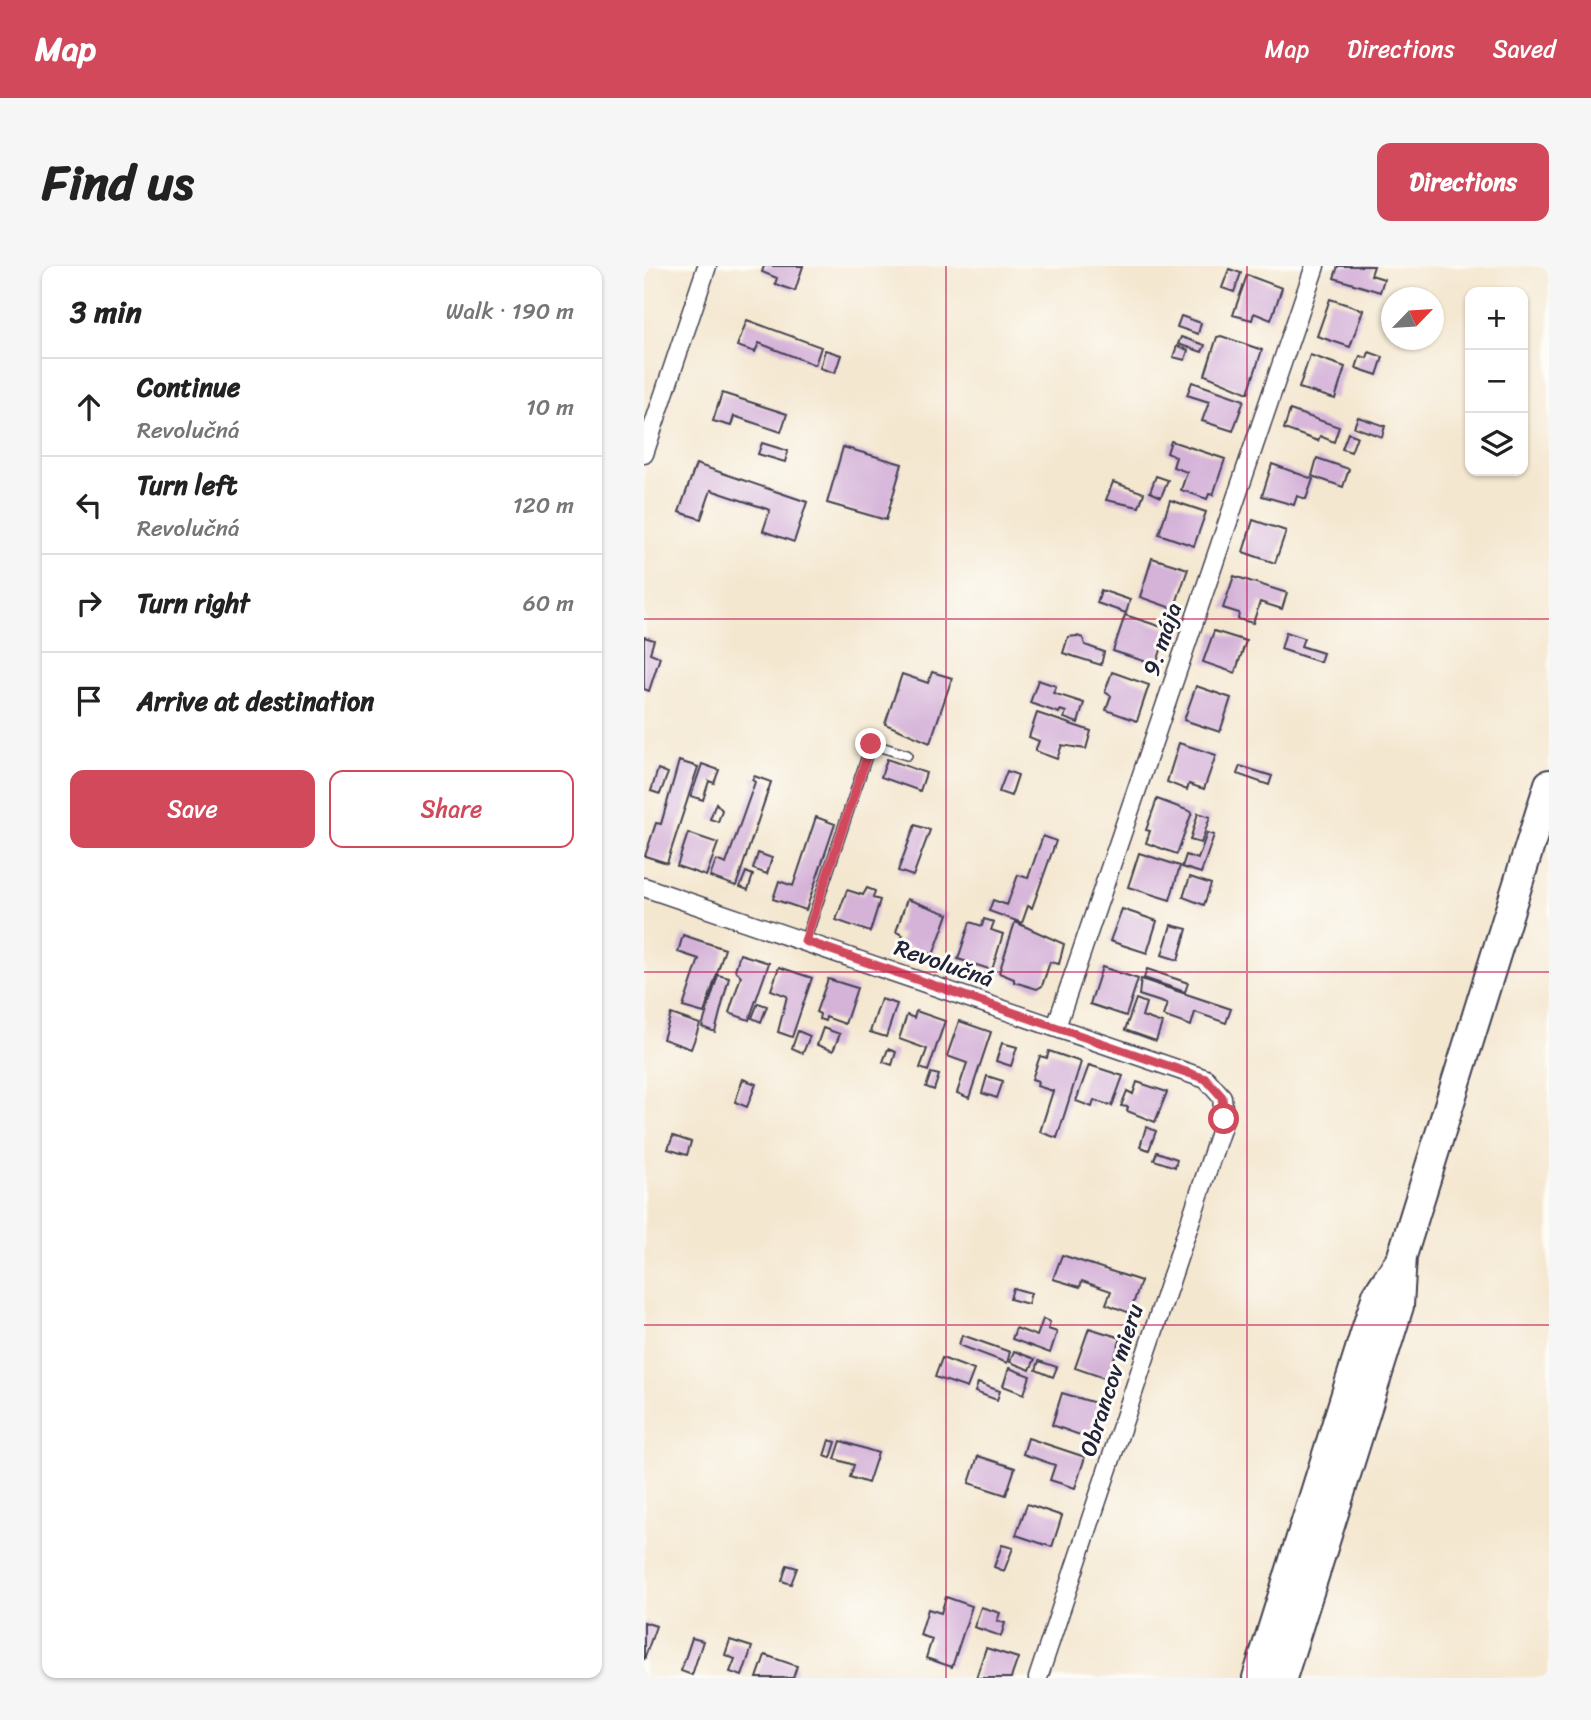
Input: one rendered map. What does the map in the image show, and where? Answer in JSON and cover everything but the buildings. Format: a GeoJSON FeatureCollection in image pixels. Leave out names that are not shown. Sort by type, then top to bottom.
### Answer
{"type":"FeatureCollection","features":[{"type":"Feature","properties":{"kind":"main road"},"geometry":{"type":"LineString","coordinates":[[1282,1678],[1399,1306],[1402,1256],[1549,785]]}},
{"type":"Feature","properties":{"kind":"main road"},"geometry":{"type":"LineString","coordinates":[[1257,1678],[1377,1295],[1402,1256]]}},
{"type":"Feature","properties":{"kind":"street"},"geometry":{"type":"LineString","coordinates":[[644,454],[707,266]]}},
{"type":"Feature","properties":{"kind":"street","name":"9. mája"},"geometry":{"type":"LineString","coordinates":[[1056,1027],[1315,266]]}},
{"type":"Feature","properties":{"kind":"street","name":"Revolučná"},"geometry":{"type":"LineString","coordinates":[[644,887],[1206,1079],[1222,1097]]}},
{"type":"Feature","properties":{"kind":"street","name":"Obrancov mieru"},"geometry":{"type":"LineString","coordinates":[[1038,1678],[1224,1119],[1222,1097]]}},
{"type":"Feature","properties":{"kind":"lane"},"geometry":{"type":"LineString","coordinates":[[805,941],[871,744],[907,755]]}},
{"type":"Feature","properties":{"kind":"route"},"geometry":{"type":"LineString","coordinates":[[871,744],[805,941],[1206,1079],[1222,1097],[1224,1119]]}}]}
